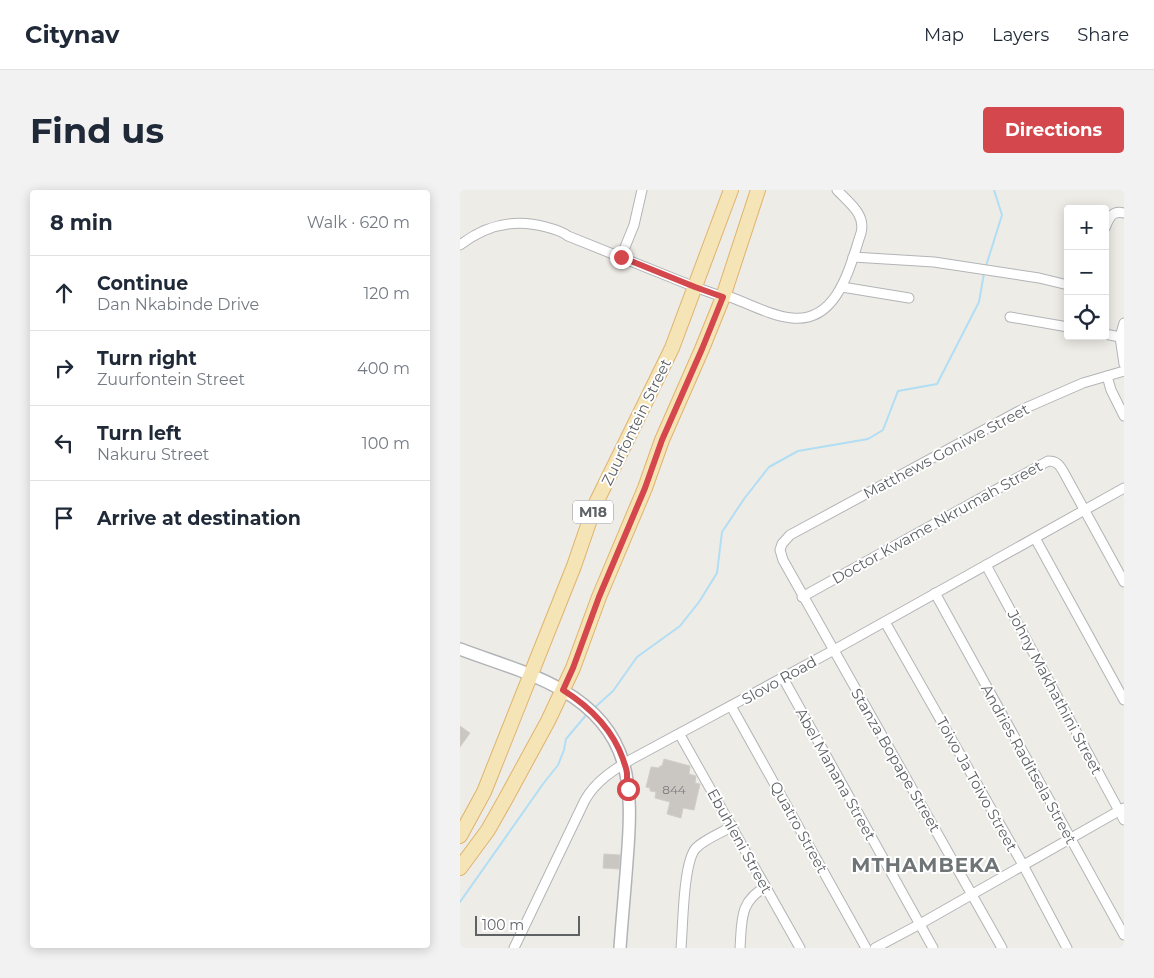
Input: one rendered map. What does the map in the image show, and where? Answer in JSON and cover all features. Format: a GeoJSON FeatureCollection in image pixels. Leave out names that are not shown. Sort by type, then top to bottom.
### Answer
{"type":"FeatureCollection","features":[{"type":"Feature","properties":{"kind":"main road","name":"Zuurfontein Street"},"geometry":{"type":"LineString","coordinates":[[528,679],[574,566],[595,505],[665,363],[731,190]]}},
{"type":"Feature","properties":{"kind":"main road","name":"Zuurfontein Street"},"geometry":{"type":"LineString","coordinates":[[561,693],[573,668],[599,597],[645,488],[662,440],[726,295],[758,190]]}},
{"type":"Feature","properties":{"kind":"main road","name":"M18"},"geometry":{"type":"LineString","coordinates":[[460,836],[484,792],[528,679]]}},
{"type":"Feature","properties":{"kind":"main road","name":"M18"},"geometry":{"type":"LineString","coordinates":[[460,868],[492,823],[561,693]]}},
{"type":"Feature","properties":{"kind":"street"},"geometry":{"type":"LineString","coordinates":[[622,255],[634,225],[642,190]]}},
{"type":"Feature","properties":{"kind":"street"},"geometry":{"type":"LineString","coordinates":[[460,245],[495,226],[513,222],[542,226],[622,255],[696,285],[782,316],[800,319],[816,315],[824,310],[833,300],[842,287],[861,233],[863,222],[857,212],[837,190]]}},
{"type":"Feature","properties":{"kind":"street"},"geometry":{"type":"LineString","coordinates":[[1109,220],[1112,214],[1124,212]]}},
{"type":"Feature","properties":{"kind":"street"},"geometry":{"type":"LineString","coordinates":[[853,257],[934,262],[1039,278],[1064,284]]}},
{"type":"Feature","properties":{"kind":"street"},"geometry":{"type":"LineString","coordinates":[[842,287],[909,298]]}},
{"type":"Feature","properties":{"kind":"street"},"geometry":{"type":"LineString","coordinates":[[1010,317],[1064,326]]}},
{"type":"Feature","properties":{"kind":"street"},"geometry":{"type":"LineString","coordinates":[[1124,323],[1120,337],[1124,364]]}},
{"type":"Feature","properties":{"kind":"street"},"geometry":{"type":"LineString","coordinates":[[1109,335],[1120,337]]}},
{"type":"Feature","properties":{"kind":"street","name":"Matthews Goniwe Street"},"geometry":{"type":"LineString","coordinates":[[780,550],[782,544],[790,535],[1002,419],[1072,387],[1124,371]]}},
{"type":"Feature","properties":{"kind":"street"},"geometry":{"type":"LineString","coordinates":[[1107,376],[1111,390],[1124,416]]}},
{"type":"Feature","properties":{"kind":"street","name":"Doctor Kwame Nkrumah Street"},"geometry":{"type":"LineString","coordinates":[[802,597],[1048,461],[1059,464],[1124,582]]}},
{"type":"Feature","properties":{"kind":"street","name":"Slovo Road"},"geometry":{"type":"LineString","coordinates":[[514,948],[589,794],[605,776],[1124,488]]}},
{"type":"Feature","properties":{"kind":"street"},"geometry":{"type":"LineString","coordinates":[[1035,538],[1124,700]]}},
{"type":"Feature","properties":{"kind":"street","name":"Stanza Bopape Street"},"geometry":{"type":"LineString","coordinates":[[780,550],[783,560],[802,597],[834,650],[1002,948]]}},
{"type":"Feature","properties":{"kind":"street","name":"Johny Makhathini Street"},"geometry":{"type":"LineString","coordinates":[[986,565],[1122,810],[1124,820]]}},
{"type":"Feature","properties":{"kind":"street","name":"Andries Raditsela Street"},"geometry":{"type":"LineString","coordinates":[[934,593],[1124,935]]}},
{"type":"Feature","properties":{"kind":"street","name":"Toivo Ja Toivo Street"},"geometry":{"type":"LineString","coordinates":[[885,622],[1067,948]]}},
{"type":"Feature","properties":{"kind":"street"},"geometry":{"type":"LineString","coordinates":[[460,649],[561,693],[577,703],[600,726],[622,765],[622,775],[626,780],[630,802],[630,823],[620,948]]}},
{"type":"Feature","properties":{"kind":"street"},"geometry":{"type":"LineString","coordinates":[[460,656],[528,679]]}},
{"type":"Feature","properties":{"kind":"street","name":"Abel Manana Street"},"geometry":{"type":"LineString","coordinates":[[783,678],[933,948]]}},
{"type":"Feature","properties":{"kind":"street","name":"Quatro Street"},"geometry":{"type":"LineString","coordinates":[[731,706],[866,948]]}},
{"type":"Feature","properties":{"kind":"street","name":"Ebuhleni Street"},"geometry":{"type":"LineString","coordinates":[[680,735],[800,948]]}},
{"type":"Feature","properties":{"kind":"street"},"geometry":{"type":"LineString","coordinates":[[875,948],[1122,810]]}},
{"type":"Feature","properties":{"kind":"street"},"geometry":{"type":"LineString","coordinates":[[682,948],[687,872],[692,854],[699,845],[732,826]]}},
{"type":"Feature","properties":{"kind":"street"},"geometry":{"type":"LineString","coordinates":[[740,948],[744,908],[754,894],[766,887]]}},
{"type":"Feature","properties":{"kind":"building"},"geometry":{"type":"Polygon","coordinates":[[[460,726],[470,733],[460,747],[460,726]]]}},
{"type":"Feature","properties":{"kind":"building"},"geometry":{"type":"Polygon","coordinates":[[[664,759],[690,766],[689,774],[696,776],[695,783],[700,784],[694,810],[683,808],[681,818],[667,814],[670,802],[655,798],[656,792],[650,791],[650,788],[646,787],[651,767],[659,768],[662,766],[664,759]]]}},
{"type":"Feature","properties":{"kind":"building"},"geometry":{"type":"Polygon","coordinates":[[[604,854],[620,855],[619,869],[603,868],[604,854]]]}},
{"type":"Feature","properties":{"kind":"waterway"},"geometry":{"type":"LineString","coordinates":[[986,266],[1002,215],[994,190]]}},
{"type":"Feature","properties":{"kind":"waterway"},"geometry":{"type":"LineString","coordinates":[[593,709],[613,691],[637,657],[680,626],[699,602],[717,573],[722,532],[744,499],[769,467],[798,451],[868,439],[883,430],[898,391],[937,384],[979,302],[984,273]]}},
{"type":"Feature","properties":{"kind":"waterway"},"geometry":{"type":"LineString","coordinates":[[460,902],[558,765],[566,739],[587,714]]}},
{"type":"Feature","properties":{"kind":"district","name":"MTHAMBEKA"},"geometry":{"type":"Point","coordinates":[926,865]}},
{"type":"Feature","properties":{"kind":"route"},"geometry":{"type":"LineString","coordinates":[[621,257],[723,297],[662,440],[645,488],[599,597],[563,690],[591,710],[610,732],[621,754],[627,773],[628,789]]}}]}
